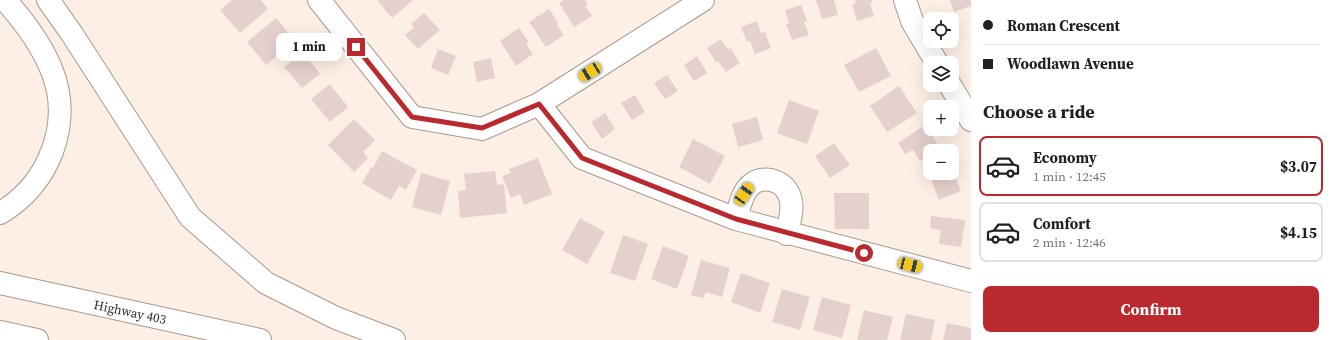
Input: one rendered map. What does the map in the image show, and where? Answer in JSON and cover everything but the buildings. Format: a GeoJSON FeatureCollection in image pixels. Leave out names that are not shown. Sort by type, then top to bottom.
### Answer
{"type":"FeatureCollection","features":[{"type":"Feature","properties":{"kind":"main road"},"geometry":{"type":"LineString","coordinates":[[0,213],[19,200],[40,176],[53,148],[59,118],[59,102],[56,87],[46,58],[21,19],[5,0]]}},
{"type":"Feature","properties":{"kind":"main road"},"geometry":{"type":"LineString","coordinates":[[48,0],[76,40],[190,217],[266,282],[336,318],[394,340]]}},
{"type":"Feature","properties":{"kind":"main road"},"geometry":{"type":"LineString","coordinates":[[319,0],[412,117],[482,128],[539,104],[703,0]]}},
{"type":"Feature","properties":{"kind":"main road"},"geometry":{"type":"LineString","coordinates":[[905,0],[912,21],[933,56]]}},
{"type":"Feature","properties":{"kind":"main road"},"geometry":{"type":"LineString","coordinates":[[954,92],[971,120]]}},
{"type":"Feature","properties":{"kind":"main road"},"geometry":{"type":"LineString","coordinates":[[539,104],[582,158],[736,219],[787,234],[971,281]]}},
{"type":"Feature","properties":{"kind":"main road"},"geometry":{"type":"LineString","coordinates":[[736,219],[744,194],[749,187],[764,179],[773,180],[781,184],[787,190],[790,198],[791,207],[787,234]]}},
{"type":"Feature","properties":{"kind":"main road","name":"Highway 403"},"geometry":{"type":"LineString","coordinates":[[0,283],[260,340]]}},
{"type":"Feature","properties":{"kind":"main road"},"geometry":{"type":"LineString","coordinates":[[0,332],[37,340]]}},
{"type":"Feature","properties":{"kind":"route"},"geometry":{"type":"LineString","coordinates":[[356,47],[412,117],[482,128],[539,104],[582,158],[736,219],[787,234],[864,253]]}}]}
